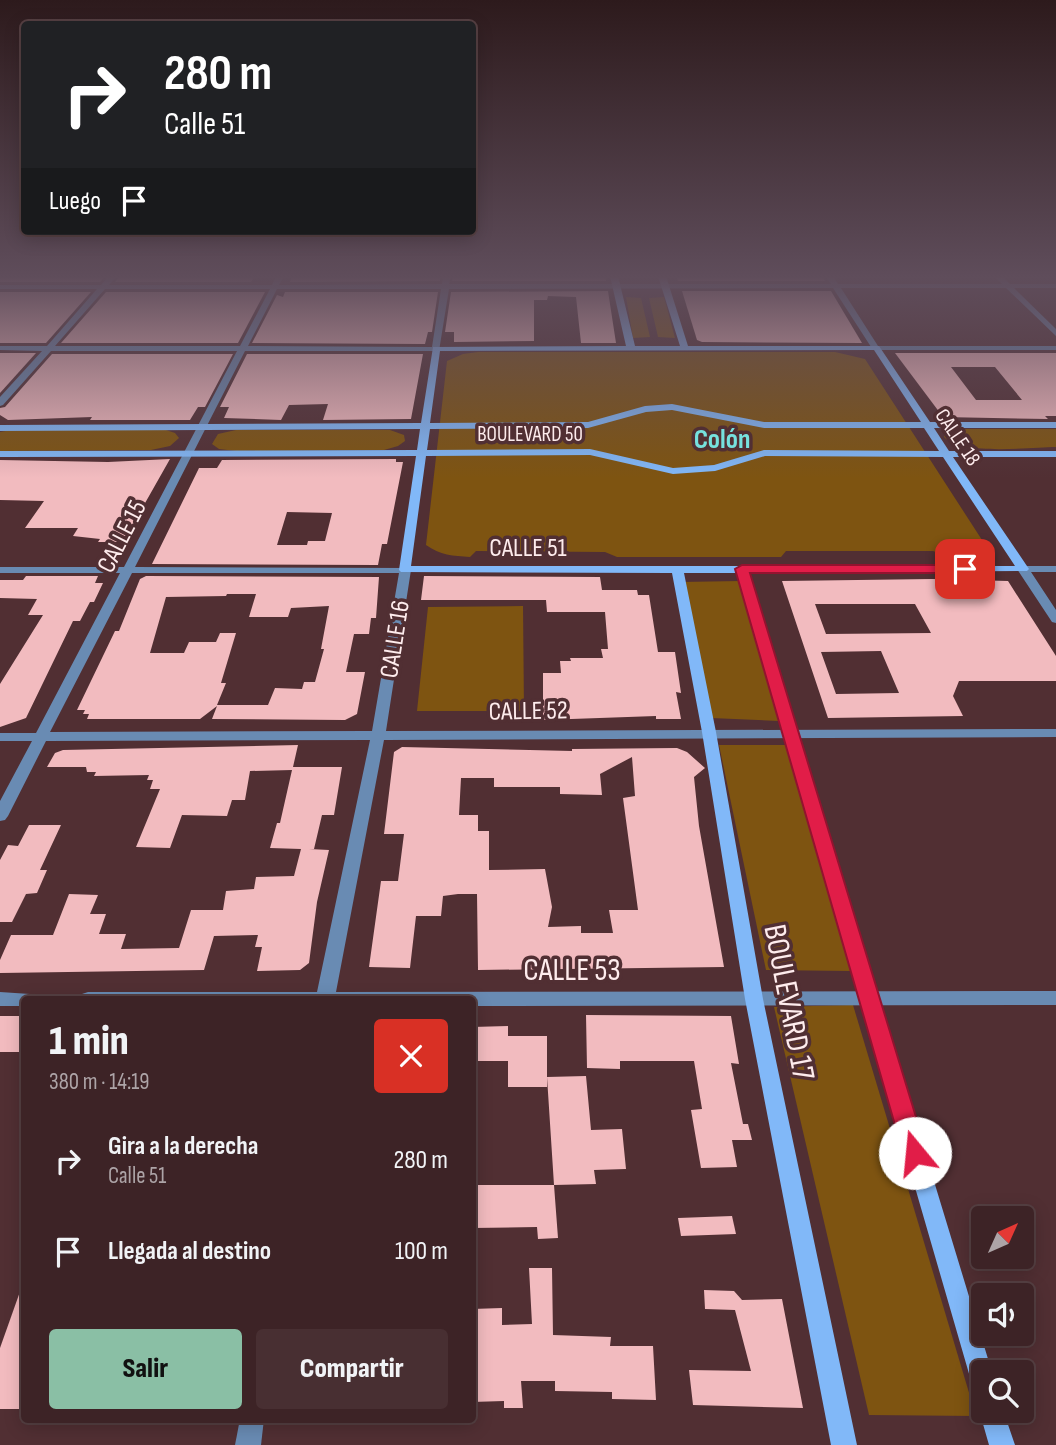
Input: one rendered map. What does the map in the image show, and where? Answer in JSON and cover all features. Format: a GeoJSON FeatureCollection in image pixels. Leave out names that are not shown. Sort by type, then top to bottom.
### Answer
{"type":"FeatureCollection","features":[{"type":"Feature","properties":{"kind":"main road"},"geometry":{"type":"LineString","coordinates":[[630,343],[631,348]]}},
{"type":"Feature","properties":{"kind":"main road"},"geometry":{"type":"LineString","coordinates":[[684,343],[685,348]]}},
{"type":"Feature","properties":{"kind":"main road"},"geometry":{"type":"LineString","coordinates":[[436,349],[876,348]]}},
{"type":"Feature","properties":{"kind":"main road","name":"CALLE 18"},"geometry":{"type":"LineString","coordinates":[[876,348],[1023,569]]}},
{"type":"Feature","properties":{"kind":"main road","name":"CALLE 16"},"geometry":{"type":"LineString","coordinates":[[405,570],[436,349]]}},
{"type":"Feature","properties":{"kind":"main road","name":"BOULEVARD 50"},"geometry":{"type":"LineString","coordinates":[[0,428],[424,428],[588,425],[645,409],[672,407],[764,425],[1056,425]]}},
{"type":"Feature","properties":{"kind":"main road","name":"BOULEVARD 50"},"geometry":{"type":"LineString","coordinates":[[0,454],[602,453],[638,465],[673,471],[715,468],[764,453],[1056,454]]}},
{"type":"Feature","properties":{"kind":"main road","name":"BOULEVARD 17"},"geometry":{"type":"LineString","coordinates":[[677,569],[709,732],[754,999],[844,1445]]}},
{"type":"Feature","properties":{"kind":"main road"},"geometry":{"type":"LineString","coordinates":[[742,569],[977,1360]]}},
{"type":"Feature","properties":{"kind":"main road","name":"CALLE 51"},"geometry":{"type":"LineString","coordinates":[[405,570],[1023,569]]}},
{"type":"Feature","properties":{"kind":"main road"},"geometry":{"type":"LineString","coordinates":[[995,1423],[1002,1445]]}},
{"type":"Feature","properties":{"kind":"street"},"geometry":{"type":"LineString","coordinates":[[0,403],[52,343]]}},
{"type":"Feature","properties":{"kind":"street","name":"CALLE 15"},"geometry":{"type":"LineString","coordinates":[[0,816],[131,569],[245,343]]}},
{"type":"Feature","properties":{"kind":"street","name":"CALLE 16"},"geometry":{"type":"LineString","coordinates":[[436,349],[437,343]]}},
{"type":"Feature","properties":{"kind":"street","name":"CALLE 18"},"geometry":{"type":"LineString","coordinates":[[873,343],[876,348]]}},
{"type":"Feature","properties":{"kind":"street"},"geometry":{"type":"LineString","coordinates":[[0,348],[436,349]]}},
{"type":"Feature","properties":{"kind":"street"},"geometry":{"type":"LineString","coordinates":[[876,348],[1056,348]]}},
{"type":"Feature","properties":{"kind":"street","name":"CALLE 18"},"geometry":{"type":"LineString","coordinates":[[1023,569],[1056,619]]}},
{"type":"Feature","properties":{"kind":"street","name":"CALLE 51"},"geometry":{"type":"LineString","coordinates":[[1023,569],[1056,569]]}},
{"type":"Feature","properties":{"kind":"street","name":"CALLE 51"},"geometry":{"type":"LineString","coordinates":[[0,570],[405,570]]}},
{"type":"Feature","properties":{"kind":"street","name":"CALLE 16"},"geometry":{"type":"LineString","coordinates":[[326,996],[378,736],[405,570]]}},
{"type":"Feature","properties":{"kind":"street","name":"CALLE 52"},"geometry":{"type":"LineString","coordinates":[[0,737],[709,732],[1056,733]]}},
{"type":"Feature","properties":{"kind":"street","name":"CALLE 53"},"geometry":{"type":"LineString","coordinates":[[476,999],[1056,998]]}},
{"type":"Feature","properties":{"kind":"street"},"geometry":{"type":"LineString","coordinates":[[0,999],[21,999]]}},
{"type":"Feature","properties":{"kind":"street"},"geometry":{"type":"LineString","coordinates":[[248,1445],[252,1423]]}},
{"type":"Feature","properties":{"kind":"shaded area"},"geometry":{"type":"Polygon","coordinates":[[[835,352],[865,359],[982,540],[981,548],[957,555],[933,551],[786,551],[781,557],[617,557],[605,552],[476,551],[470,557],[436,551],[426,545],[447,361],[463,354],[835,352]]]}},
{"type":"Feature","properties":{"kind":"shaded area"},"geometry":{"type":"Polygon","coordinates":[[[1056,429],[1056,447],[966,447],[944,437],[946,431],[1056,429]]]}},
{"type":"Feature","properties":{"kind":"shaded area"},"geometry":{"type":"Polygon","coordinates":[[[166,430],[175,433],[179,438],[170,446],[151,450],[0,451],[0,432],[166,430]]]}},
{"type":"Feature","properties":{"kind":"shaded area"},"geometry":{"type":"Polygon","coordinates":[[[236,430],[390,430],[404,435],[405,441],[384,450],[236,451],[219,449],[212,444],[218,434],[236,430]]]}},
{"type":"Feature","properties":{"kind":"shaded area"},"geometry":{"type":"Polygon","coordinates":[[[741,581],[779,721],[711,718],[680,582],[741,581]]]}},
{"type":"Feature","properties":{"kind":"shaded area"},"geometry":{"type":"Polygon","coordinates":[[[523,606],[524,711],[417,711],[428,607],[523,606]]]}},
{"type":"Feature","properties":{"kind":"shaded area"},"geometry":{"type":"Polygon","coordinates":[[[719,745],[790,745],[851,971],[766,970],[719,745]]]}},
{"type":"Feature","properties":{"kind":"shaded area"},"geometry":{"type":"Polygon","coordinates":[[[853,1005],[971,1399],[971,1416],[869,1415],[774,1007],[853,1005]]]}},
{"type":"Feature","properties":{"kind":"building"},"geometry":{"type":"Polygon","coordinates":[[[0,353],[36,353],[0,393],[0,353]]]}},
{"type":"Feature","properties":{"kind":"building"},"geometry":{"type":"Polygon","coordinates":[[[895,353],[1056,353],[1056,416],[1045,416],[1048,419],[943,417],[895,353]],[[951,367],[976,400],[1022,400],[995,367],[951,367]]]}},
{"type":"Feature","properties":{"kind":"building"},"geometry":{"type":"Polygon","coordinates":[[[52,354],[233,354],[205,407],[198,407],[190,420],[90,420],[92,417],[8,420],[0,415],[0,408],[5,407],[52,354]]]}},
{"type":"Feature","properties":{"kind":"building"},"geometry":{"type":"Polygon","coordinates":[[[247,354],[423,354],[411,419],[323,420],[328,404],[289,405],[281,420],[224,418],[229,407],[220,407],[247,354]]]}},
{"type":"Feature","properties":{"kind":"building"},"geometry":{"type":"Polygon","coordinates":[[[170,459],[123,542],[98,542],[100,539],[73,536],[78,528],[25,528],[44,501],[0,500],[0,460],[108,462],[170,459]]]}},
{"type":"Feature","properties":{"kind":"building"},"geometry":{"type":"Polygon","coordinates":[[[396,459],[396,462],[403,462],[387,544],[382,544],[378,565],[152,564],[199,468],[217,468],[222,460],[396,459]],[[287,512],[277,545],[307,545],[308,541],[325,541],[332,513],[287,512]]]}},
{"type":"Feature","properties":{"kind":"building"},"geometry":{"type":"Polygon","coordinates":[[[26,576],[98,576],[95,583],[103,583],[94,602],[90,602],[80,621],[73,621],[26,718],[0,727],[0,684],[43,615],[28,615],[37,599],[0,598],[0,580],[23,580],[26,576]]]}},
{"type":"Feature","properties":{"kind":"building"},"geometry":{"type":"Polygon","coordinates":[[[146,576],[379,577],[376,618],[371,618],[369,634],[354,634],[346,672],[365,672],[357,714],[345,720],[212,719],[217,706],[200,719],[87,719],[89,714],[83,714],[85,710],[77,710],[115,631],[119,631],[140,579],[146,576]],[[256,594],[166,597],[150,653],[184,653],[189,642],[216,642],[220,633],[236,633],[221,683],[226,683],[217,705],[268,705],[275,688],[302,689],[304,682],[315,682],[324,649],[321,649],[329,606],[291,608],[288,617],[249,617],[256,594]]]}},
{"type":"Feature","properties":{"kind":"building"},"geometry":{"type":"Polygon","coordinates":[[[424,576],[600,577],[602,590],[637,590],[638,595],[649,595],[658,652],[675,652],[681,693],[676,692],[681,719],[656,719],[656,716],[543,720],[543,673],[561,673],[560,661],[571,661],[570,658],[603,658],[601,649],[608,649],[605,612],[547,612],[546,600],[421,600],[424,576]]]}},
{"type":"Feature","properties":{"kind":"building"},"geometry":{"type":"Polygon","coordinates":[[[782,581],[1008,581],[1056,656],[1056,681],[959,681],[953,696],[963,716],[828,718],[782,581]],[[815,604],[826,634],[931,633],[915,604],[815,604]],[[881,651],[821,652],[836,694],[899,693],[881,651]]]}},
{"type":"Feature","properties":{"kind":"building"},"geometry":{"type":"Polygon","coordinates":[[[298,745],[293,767],[342,767],[334,815],[322,815],[314,849],[309,849],[329,850],[317,902],[309,963],[300,970],[257,971],[262,947],[255,947],[258,935],[214,936],[204,970],[0,973],[0,960],[11,935],[53,935],[69,894],[98,895],[90,914],[106,914],[99,934],[126,934],[121,949],[179,948],[191,910],[223,910],[226,891],[254,889],[256,877],[294,876],[301,849],[270,848],[277,823],[280,823],[292,770],[250,771],[245,800],[232,800],[227,816],[182,815],[170,848],[136,847],[160,789],[150,789],[153,780],[147,780],[149,775],[94,776],[96,772],[87,772],[86,767],[47,767],[55,753],[63,750],[298,745]]]}},
{"type":"Feature","properties":{"kind":"building"},"geometry":{"type":"Polygon","coordinates":[[[402,747],[572,751],[677,748],[687,752],[705,768],[694,777],[699,826],[724,967],[478,970],[477,894],[458,894],[443,896],[441,916],[416,916],[410,968],[369,967],[381,881],[398,881],[404,834],[384,834],[394,752],[402,747]],[[632,757],[600,774],[602,795],[560,794],[560,787],[494,787],[494,778],[461,778],[459,815],[478,815],[478,831],[489,831],[489,870],[545,869],[552,907],[548,927],[581,926],[581,933],[613,933],[609,910],[638,910],[623,798],[635,796],[632,757]]]}},
{"type":"Feature","properties":{"kind":"building"},"geometry":{"type":"Polygon","coordinates":[[[29,825],[61,825],[40,870],[47,870],[37,893],[26,894],[12,922],[0,922],[0,860],[8,845],[18,846],[29,825]]]}},
{"type":"Feature","properties":{"kind":"building"},"geometry":{"type":"Polygon","coordinates":[[[586,1015],[731,1016],[739,1064],[731,1063],[743,1124],[748,1124],[752,1140],[732,1140],[737,1167],[701,1168],[691,1110],[702,1109],[694,1061],[620,1061],[620,1069],[587,1068],[586,1015]]]}},
{"type":"Feature","properties":{"kind":"building"},"geometry":{"type":"Polygon","coordinates":[[[0,1016],[21,1016],[21,1052],[0,1052],[0,1016]]]}},
{"type":"Feature","properties":{"kind":"building"},"geometry":{"type":"Polygon","coordinates":[[[508,1026],[508,1036],[547,1036],[547,1087],[508,1087],[508,1061],[476,1061],[476,1027],[508,1026]]]}},
{"type":"Feature","properties":{"kind":"building"},"geometry":{"type":"Polygon","coordinates":[[[586,1076],[591,1130],[622,1129],[626,1169],[594,1170],[596,1184],[554,1185],[547,1077],[586,1076]]]}},
{"type":"Feature","properties":{"kind":"building"},"geometry":{"type":"Polygon","coordinates":[[[476,1185],[554,1185],[558,1238],[538,1239],[537,1227],[476,1228],[476,1185]]]}},
{"type":"Feature","properties":{"kind":"building"},"geometry":{"type":"Polygon","coordinates":[[[732,1216],[736,1234],[681,1236],[678,1218],[732,1216]]]}},
{"type":"Feature","properties":{"kind":"building"},"geometry":{"type":"Polygon","coordinates":[[[529,1268],[552,1268],[553,1335],[611,1337],[610,1346],[653,1346],[656,1400],[612,1399],[612,1392],[555,1391],[555,1381],[521,1381],[523,1408],[504,1408],[504,1401],[476,1402],[476,1309],[502,1308],[502,1325],[532,1324],[529,1268]]]}},
{"type":"Feature","properties":{"kind":"building"},"geometry":{"type":"Polygon","coordinates":[[[21,1289],[21,1409],[0,1409],[0,1348],[21,1289]]]}},
{"type":"Feature","properties":{"kind":"building"},"geometry":{"type":"Polygon","coordinates":[[[704,1290],[734,1291],[742,1300],[782,1299],[803,1408],[693,1405],[689,1370],[751,1371],[735,1310],[705,1309],[704,1290]]]}},
{"type":"Feature","properties":{"kind":"district","name":"Colón"},"geometry":{"type":"Point","coordinates":[722,438]}},
{"type":"Feature","properties":{"kind":"route"},"geometry":{"type":"LineString","coordinates":[[915,1153],[742,569],[965,569]]}}]}
